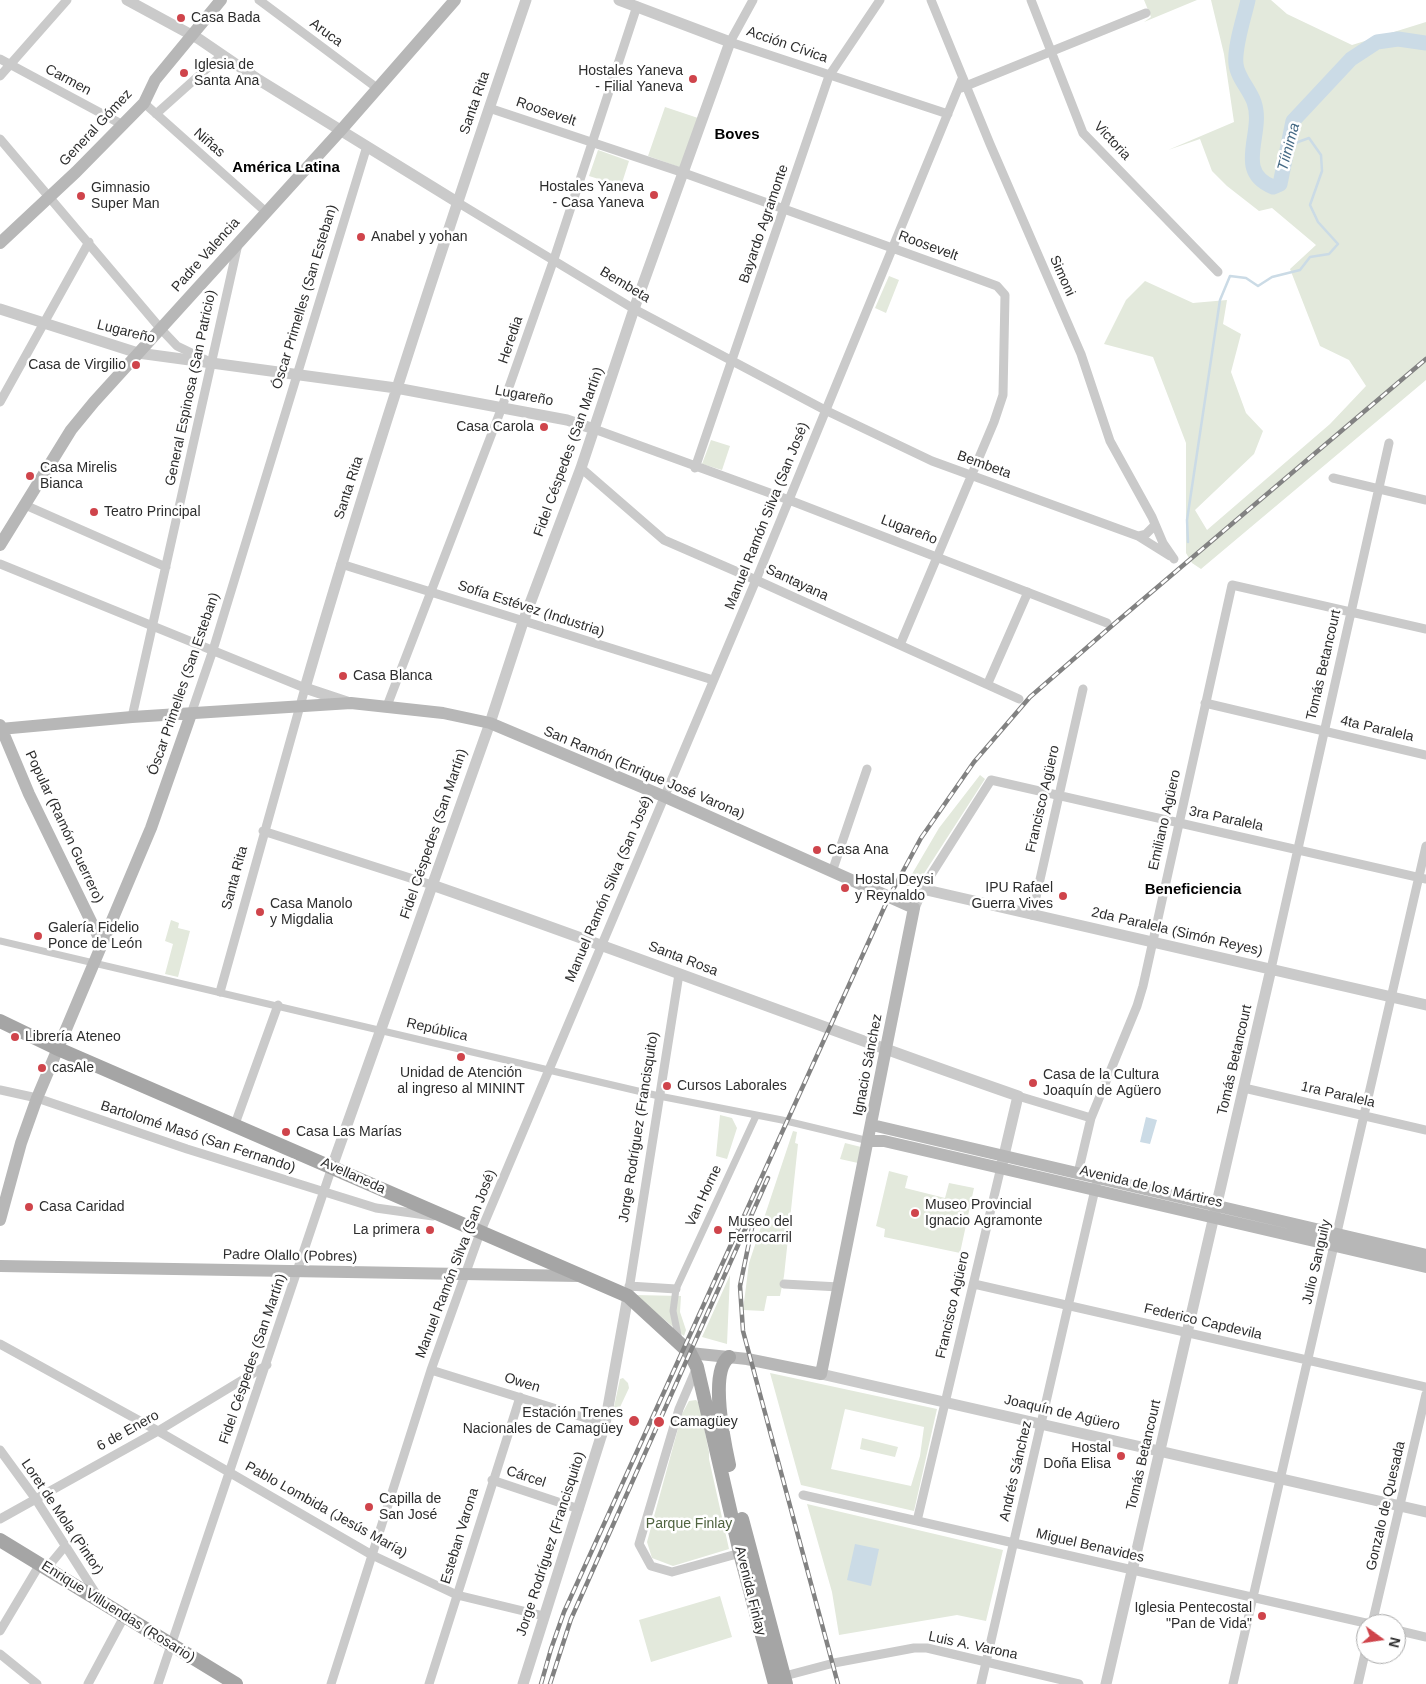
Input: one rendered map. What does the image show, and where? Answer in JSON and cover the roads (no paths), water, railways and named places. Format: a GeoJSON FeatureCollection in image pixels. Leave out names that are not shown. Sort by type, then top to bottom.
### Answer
{"type":"FeatureCollection","features":[{"type":"Feature","properties":{"kind":"main road","name":"General Gómez"},"geometry":{"type":"LineString","coordinates":[[0,243],[50,197],[144,103],[152,84],[221,0]]}},
{"type":"Feature","properties":{"kind":"main road","name":"Padre Valencia"},"geometry":{"type":"LineString","coordinates":[[0,545],[71,430],[160,328],[342,129],[455,0]]}},
{"type":"Feature","properties":{"kind":"main road","name":"San Ramón (Enrique José Varona)"},"geometry":{"type":"LineString","coordinates":[[1,727],[351,703],[443,713],[490,723],[663,796],[914,908]]}},
{"type":"Feature","properties":{"kind":"main road","name":"Óscar Primelles (San Esteban)"},"geometry":{"type":"LineString","coordinates":[[0,1220],[21,1143],[37,1098],[92,962],[151,828],[191,714]]}},
{"type":"Feature","properties":{"kind":"main road","name":"Popular (Ramón Guerrero)"},"geometry":{"type":"LineString","coordinates":[[1,727],[29,794],[101,942]]}},
{"type":"Feature","properties":{"kind":"main road","name":"Ignacio Sánchez"},"geometry":{"type":"LineString","coordinates":[[821,1374],[914,908]]}},
{"type":"Feature","properties":{"kind":"main road","name":"Avellaneda"},"geometry":{"type":"LineString","coordinates":[[0,1021],[56,1048],[235,1124],[579,1276],[628,1291],[690,1353]]}},
{"type":"Feature","properties":{"kind":"main road","name":"Avenida de los Mártires"},"geometry":{"type":"LineString","coordinates":[[872,1125],[885,1135],[1336,1240],[1426,1267]]}},
{"type":"Feature","properties":{"kind":"main road","name":"Avenida de los Mártires"},"geometry":{"type":"LineString","coordinates":[[869,1141],[885,1135]]}},
{"type":"Feature","properties":{"kind":"main road","name":"Avenida de los Mártires"},"geometry":{"type":"LineString","coordinates":[[1003,1161],[1078,1173],[1096,1183]]}},
{"type":"Feature","properties":{"kind":"main road","name":"Avenida de los Mártires"},"geometry":{"type":"LineString","coordinates":[[1336,1240],[1426,1255]]}},
{"type":"Feature","properties":{"kind":"main road","name":"Padre Olallo (Pobres)"},"geometry":{"type":"LineString","coordinates":[[0,1266],[298,1270],[464,1276],[579,1276]]}},
{"type":"Feature","properties":{"kind":"main road","name":"Joaquín de Agüero"},"geometry":{"type":"LineString","coordinates":[[690,1353],[729,1356],[821,1374]]}},
{"type":"Feature","properties":{"kind":"main road","name":"Avenida Finlay"},"geometry":{"type":"LineString","coordinates":[[690,1353],[697,1367],[743,1546],[780,1678]]}},
{"type":"Feature","properties":{"kind":"main road","name":"Avenida Finlay"},"geometry":{"type":"LineString","coordinates":[[729,1356],[722,1364],[719,1393],[726,1448],[743,1546]]}},
{"type":"Feature","properties":{"kind":"main road","name":"Enrique Villuendas (Rosario)"},"geometry":{"type":"LineString","coordinates":[[0,1540],[236,1684]]}},
{"type":"Feature","properties":{"kind":"street"},"geometry":{"type":"LineString","coordinates":[[0,76],[67,0]]}},
{"type":"Feature","properties":{"kind":"street","name":"Bembeta"},"geometry":{"type":"LineString","coordinates":[[127,0],[191,35],[457,202],[634,309],[730,362],[932,461],[1138,536],[1174,559]]}},
{"type":"Feature","properties":{"kind":"street","name":"Aruca"},"geometry":{"type":"LineString","coordinates":[[259,0],[378,88]]}},
{"type":"Feature","properties":{"kind":"street","name":"Santa Rita"},"geometry":{"type":"LineString","coordinates":[[220,992],[263,831],[341,564],[457,202],[526,0]]}},
{"type":"Feature","properties":{"kind":"street","name":"Acción Cívica"},"geometry":{"type":"LineString","coordinates":[[619,0],[730,42],[948,114]]}},
{"type":"Feature","properties":{"kind":"street","name":"Fidel Céspedes (San Martín)"},"geometry":{"type":"LineString","coordinates":[[158,1684],[267,1365],[332,1167],[490,723],[523,622],[581,468],[634,309],[730,42],[753,0]]}},
{"type":"Feature","properties":{"kind":"street","name":"Bayardo Agramonte"},"geometry":{"type":"LineString","coordinates":[[695,468],[829,76],[880,0]]}},
{"type":"Feature","properties":{"kind":"street","name":"Simoni"},"geometry":{"type":"LineString","coordinates":[[931,0],[962,85],[1081,354],[1110,441],[1152,517],[1154,526],[1174,559]]}},
{"type":"Feature","properties":{"kind":"street","name":"Victoria"},"geometry":{"type":"LineString","coordinates":[[1031,0],[1083,133],[1218,272]]}},
{"type":"Feature","properties":{"kind":"street","name":"Heredia"},"geometry":{"type":"LineString","coordinates":[[387,706],[502,407],[554,259],[637,6]]}},
{"type":"Feature","properties":{"kind":"street"},"geometry":{"type":"LineString","coordinates":[[962,85],[1052,52],[1146,13]]}},
{"type":"Feature","properties":{"kind":"street"},"geometry":{"type":"LineString","coordinates":[[156,114],[222,55]]}},
{"type":"Feature","properties":{"kind":"street","name":"Carmen"},"geometry":{"type":"LineString","coordinates":[[0,59],[123,125]]}},
{"type":"Feature","properties":{"kind":"street","name":"Manuel Ramón Silva (San José)"},"geometry":{"type":"LineString","coordinates":[[331,1684],[431,1370],[480,1233],[547,1069],[756,580],[948,114],[962,85]]}},
{"type":"Feature","properties":{"kind":"street","name":"Niñas"},"geometry":{"type":"LineString","coordinates":[[144,103],[266,212]]}},
{"type":"Feature","properties":{"kind":"street","name":"Roosevelt"},"geometry":{"type":"LineString","coordinates":[[489,108],[684,173],[893,248],[997,286],[1005,295],[1003,395],[900,644]]}},
{"type":"Feature","properties":{"kind":"street"},"geometry":{"type":"LineString","coordinates":[[0,139],[160,328],[177,346],[210,362]]}},
{"type":"Feature","properties":{"kind":"street","name":"Óscar Primelles (San Esteban)"},"geometry":{"type":"LineString","coordinates":[[191,714],[213,650],[368,146]]}},
{"type":"Feature","properties":{"kind":"street","name":"General Espinosa (San Patricio)"},"geometry":{"type":"LineString","coordinates":[[132,717],[210,362],[239,241]]}},
{"type":"Feature","properties":{"kind":"street"},"geometry":{"type":"LineString","coordinates":[[0,402],[89,242]]}},
{"type":"Feature","properties":{"kind":"street","name":"Lugareño"},"geometry":{"type":"LineString","coordinates":[[0,309],[138,353],[396,388],[567,420],[695,468],[789,500],[1107,623]]}},
{"type":"Feature","properties":{"kind":"street","name":"Tomás Betancourt"},"geometry":{"type":"LineString","coordinates":[[1106,1684],[1217,1211],[1389,442]]}},
{"type":"Feature","properties":{"kind":"street","name":"Santayana"},"geometry":{"type":"LineString","coordinates":[[581,468],[664,540],[988,683],[1019,699]]}},
{"type":"Feature","properties":{"kind":"street"},"geometry":{"type":"LineString","coordinates":[[1333,478],[1426,500]]}},
{"type":"Feature","properties":{"kind":"street"},"geometry":{"type":"LineString","coordinates":[[25,505],[166,567]]}},
{"type":"Feature","properties":{"kind":"street"},"geometry":{"type":"LineString","coordinates":[[1138,536],[1146,534],[1154,526]]}},
{"type":"Feature","properties":{"kind":"street"},"geometry":{"type":"LineString","coordinates":[[0,564],[304,688],[351,703]]}},
{"type":"Feature","properties":{"kind":"street","name":"Sofía Estévez (Industria)"},"geometry":{"type":"LineString","coordinates":[[341,564],[713,680]]}},
{"type":"Feature","properties":{"kind":"street","name":"Emiliano Agüero"},"geometry":{"type":"LineString","coordinates":[[1078,1173],[1091,1118],[1137,1006],[1232,585],[1351,612]]}},
{"type":"Feature","properties":{"kind":"street"},"geometry":{"type":"LineString","coordinates":[[988,683],[1028,592]]}},
{"type":"Feature","properties":{"kind":"street"},"geometry":{"type":"LineString","coordinates":[[1351,612],[1426,629]]}},
{"type":"Feature","properties":{"kind":"street","name":"Francisco Agüero"},"geometry":{"type":"LineString","coordinates":[[1032,914],[1083,689]]}},
{"type":"Feature","properties":{"kind":"street","name":"4ta Paralela"},"geometry":{"type":"LineString","coordinates":[[1205,703],[1426,755]]}},
{"type":"Feature","properties":{"kind":"street"},"geometry":{"type":"LineString","coordinates":[[832,872],[867,769]]}},
{"type":"Feature","properties":{"kind":"street","name":"3ra Paralela"},"geometry":{"type":"LineString","coordinates":[[991,780],[1422,878]]}},
{"type":"Feature","properties":{"kind":"street","name":"Ignacio Sánchez"},"geometry":{"type":"LineString","coordinates":[[914,908],[922,889],[991,780]]}},
{"type":"Feature","properties":{"kind":"street","name":"Santa Rosa"},"geometry":{"type":"LineString","coordinates":[[263,831],[432,885],[602,944],[886,1050],[1018,1096],[1091,1118]]}},
{"type":"Feature","properties":{"kind":"street","name":"Julio Sanguily"},"geometry":{"type":"LineString","coordinates":[[1233,1684],[1364,1116],[1422,878],[1426,846]]}},
{"type":"Feature","properties":{"kind":"street","name":"2da Paralela (Simón Reyes)"},"geometry":{"type":"LineString","coordinates":[[922,889],[1426,1005]]}},
{"type":"Feature","properties":{"kind":"street","name":"República"},"geometry":{"type":"LineString","coordinates":[[0,941],[659,1096],[869,1141]]}},
{"type":"Feature","properties":{"kind":"street","name":"Jorge Rodríguez (Francisquito)"},"geometry":{"type":"LineString","coordinates":[[523,1684],[605,1424],[679,974]]}},
{"type":"Feature","properties":{"kind":"street"},"geometry":{"type":"LineString","coordinates":[[235,1124],[278,1006]]}},
{"type":"Feature","properties":{"kind":"street","name":"1ra Paralela"},"geometry":{"type":"LineString","coordinates":[[1244,1088],[1426,1130]]}},
{"type":"Feature","properties":{"kind":"street","name":"Bartolomé Masó (San Fernando)"},"geometry":{"type":"LineString","coordinates":[[0,1090],[37,1098],[376,1208],[447,1218]]}},
{"type":"Feature","properties":{"kind":"street","name":"Francisco Agüero"},"geometry":{"type":"LineString","coordinates":[[917,1521],[1018,1096]]}},
{"type":"Feature","properties":{"kind":"street","name":"Van Horne"},"geometry":{"type":"LineString","coordinates":[[679,1343],[673,1311],[676,1288],[756,1116]]}},
{"type":"Feature","properties":{"kind":"street","name":"Andrés Sánchez"},"geometry":{"type":"LineString","coordinates":[[981,1684],[1096,1183]]}},
{"type":"Feature","properties":{"kind":"street"},"geometry":{"type":"LineString","coordinates":[[784,1284],[839,1287]]}},
{"type":"Feature","properties":{"kind":"street","name":"Federico Capdevila"},"geometry":{"type":"LineString","coordinates":[[974,1284],[1426,1386]]}},
{"type":"Feature","properties":{"kind":"street"},"geometry":{"type":"LineString","coordinates":[[628,1291],[676,1288]]}},
{"type":"Feature","properties":{"kind":"street","name":"Pablo Lombida (Jesús María)"},"geometry":{"type":"LineString","coordinates":[[0,1344],[158,1431],[372,1555],[456,1595],[544,1616]]}},
{"type":"Feature","properties":{"kind":"street","name":"6 de Enero"},"geometry":{"type":"LineString","coordinates":[[0,1519],[158,1431],[267,1365]]}},
{"type":"Feature","properties":{"kind":"street"},"geometry":{"type":"LineString","coordinates":[[697,1367],[685,1394],[638,1544],[651,1566],[672,1572],[743,1546]]}},
{"type":"Feature","properties":{"kind":"street","name":"Owen"},"geometry":{"type":"LineString","coordinates":[[431,1370],[520,1396],[605,1424]]}},
{"type":"Feature","properties":{"kind":"street","name":"Joaquín de Agüero"},"geometry":{"type":"LineString","coordinates":[[821,1374],[1426,1512]]}},
{"type":"Feature","properties":{"kind":"street"},"geometry":{"type":"LineString","coordinates":[[685,1394],[694,1389],[702,1392],[705,1397]]}},
{"type":"Feature","properties":{"kind":"street","name":"Gonzalo de Quesada"},"geometry":{"type":"LineString","coordinates":[[1373,1614],[1426,1394]]}},
{"type":"Feature","properties":{"kind":"street","name":"Esteban Varona"},"geometry":{"type":"LineString","coordinates":[[429,1684],[520,1396]]}},
{"type":"Feature","properties":{"kind":"street","name":"Loret de Mola (Pintor)"},"geometry":{"type":"LineString","coordinates":[[0,1450],[35,1498],[100,1600]]}},
{"type":"Feature","properties":{"kind":"street","name":"Cárcel"},"geometry":{"type":"LineString","coordinates":[[492,1480],[579,1509]]}},
{"type":"Feature","properties":{"kind":"street","name":"Miguel Benavides"},"geometry":{"type":"LineString","coordinates":[[804,1495],[1356,1621]]}},
{"type":"Feature","properties":{"kind":"street"},"geometry":{"type":"LineString","coordinates":[[0,1631],[43,1566],[66,1546]]}},
{"type":"Feature","properties":{"kind":"street"},"geometry":{"type":"LineString","coordinates":[[88,1684],[125,1615]]}},
{"type":"Feature","properties":{"kind":"street"},"geometry":{"type":"LineString","coordinates":[[1406,1632],[1426,1637]]}},
{"type":"Feature","properties":{"kind":"street","name":"Luis A. Varona"},"geometry":{"type":"LineString","coordinates":[[780,1678],[834,1663],[914,1648],[927,1648],[1079,1684]]}},
{"type":"Feature","properties":{"kind":"street"},"geometry":{"type":"LineString","coordinates":[[0,1654],[37,1684]]}},
{"type":"Feature","properties":{"kind":"street"},"geometry":{"type":"LineString","coordinates":[[1358,1684],[1362,1664]]}},
{"type":"Feature","properties":{"kind":"waterway","name":"Tíinima"},"geometry":{"type":"LineString","coordinates":[[1248,0],[1238,41],[1236,64],[1239,74],[1254,102],[1256,126],[1252,161],[1255,171],[1261,180],[1273,187],[1280,184],[1293,121],[1351,59],[1377,42],[1398,39],[1426,43]]}},
{"type":"Feature","properties":{"kind":"waterway"},"geometry":{"type":"LineString","coordinates":[[1188,542],[1187,520],[1220,300],[1230,276],[1246,278],[1258,286],[1272,277],[1300,270],[1310,257],[1329,254],[1338,244],[1318,222],[1310,205],[1322,171],[1321,155],[1309,138],[1298,142],[1287,151]]}},
{"type":"Feature","properties":{"kind":"railway"},"geometry":{"type":"LineString","coordinates":[[541,1684],[564,1612],[889,897],[921,838],[974,762],[1030,697],[1426,359]]}},
{"type":"Feature","properties":{"kind":"railway"},"geometry":{"type":"LineString","coordinates":[[550,1684],[571,1619],[768,1178]]}},
{"type":"Feature","properties":{"kind":"railway"},"geometry":{"type":"LineString","coordinates":[[752,1228],[740,1286],[743,1331],[838,1684]]}},
{"type":"Feature","properties":{"kind":"place","name":"Casa Bada"},"geometry":{"type":"Point","coordinates":[181,18]}},
{"type":"Feature","properties":{"kind":"place","name":"Iglesia de Santa Ana"},"geometry":{"type":"Point","coordinates":[184,73]}},
{"type":"Feature","properties":{"kind":"place","name":"Hostales Yaneva - Filial Yaneva"},"geometry":{"type":"Point","coordinates":[693,79]}},
{"type":"Feature","properties":{"kind":"place","name":"Hostales Yaneva - Casa Yaneva"},"geometry":{"type":"Point","coordinates":[654,195]}},
{"type":"Feature","properties":{"kind":"place","name":"Gimnasio Super Man"},"geometry":{"type":"Point","coordinates":[81,196]}},
{"type":"Feature","properties":{"kind":"place","name":"Anabel y yohan"},"geometry":{"type":"Point","coordinates":[361,237]}},
{"type":"Feature","properties":{"kind":"place","name":"Casa de Virgilio"},"geometry":{"type":"Point","coordinates":[136,365]}},
{"type":"Feature","properties":{"kind":"place","name":"Casa Carola"},"geometry":{"type":"Point","coordinates":[544,427]}},
{"type":"Feature","properties":{"kind":"place","name":"Casa Mirelis Bianca"},"geometry":{"type":"Point","coordinates":[30,476]}},
{"type":"Feature","properties":{"kind":"place","name":"Teatro Principal"},"geometry":{"type":"Point","coordinates":[94,512]}},
{"type":"Feature","properties":{"kind":"place","name":"Casa Blanca"},"geometry":{"type":"Point","coordinates":[343,676]}},
{"type":"Feature","properties":{"kind":"place","name":"Casa Ana"},"geometry":{"type":"Point","coordinates":[817,850]}},
{"type":"Feature","properties":{"kind":"place","name":"Hostal Deysi y Reynaldo"},"geometry":{"type":"Point","coordinates":[845,888]}},
{"type":"Feature","properties":{"kind":"place","name":"IPU Rafael Guerra Vives"},"geometry":{"type":"Point","coordinates":[1063,896]}},
{"type":"Feature","properties":{"kind":"place","name":"Casa Manolo y Migdalia"},"geometry":{"type":"Point","coordinates":[260,912]}},
{"type":"Feature","properties":{"kind":"place","name":"Galería Fidelio Ponce de León"},"geometry":{"type":"Point","coordinates":[38,936]}},
{"type":"Feature","properties":{"kind":"place","name":"Librería Ateneo"},"geometry":{"type":"Point","coordinates":[15,1037]}},
{"type":"Feature","properties":{"kind":"place","name":"Unidad de Atención al ingreso al MININT"},"geometry":{"type":"Point","coordinates":[461,1057]}},
{"type":"Feature","properties":{"kind":"place","name":"casAle"},"geometry":{"type":"Point","coordinates":[42,1068]}},
{"type":"Feature","properties":{"kind":"place","name":"Casa de la Cultura Joaquín de Agüero"},"geometry":{"type":"Point","coordinates":[1033,1083]}},
{"type":"Feature","properties":{"kind":"place","name":"Cursos Laborales"},"geometry":{"type":"Point","coordinates":[667,1086]}},
{"type":"Feature","properties":{"kind":"place","name":"Casa Las Marías"},"geometry":{"type":"Point","coordinates":[286,1132]}},
{"type":"Feature","properties":{"kind":"place","name":"Casa Caridad"},"geometry":{"type":"Point","coordinates":[29,1207]}},
{"type":"Feature","properties":{"kind":"place","name":"Museo Provincial Ignacio Agramonte"},"geometry":{"type":"Point","coordinates":[915,1213]}},
{"type":"Feature","properties":{"kind":"place","name":"La primera"},"geometry":{"type":"Point","coordinates":[430,1230]}},
{"type":"Feature","properties":{"kind":"place","name":"Museo del Ferrocarril"},"geometry":{"type":"Point","coordinates":[718,1230]}},
{"type":"Feature","properties":{"kind":"place","name":"Estación Trenes Nacionales de Camagüey"},"geometry":{"type":"Point","coordinates":[634,1421]}},
{"type":"Feature","properties":{"kind":"place","name":"Camagüey"},"geometry":{"type":"Point","coordinates":[659,1422]}},
{"type":"Feature","properties":{"kind":"place","name":"Hostal Doña Elisa"},"geometry":{"type":"Point","coordinates":[1121,1456]}},
{"type":"Feature","properties":{"kind":"place","name":"Capilla de San José"},"geometry":{"type":"Point","coordinates":[369,1507]}},
{"type":"Feature","properties":{"kind":"place","name":"Iglesia Pentecostal \"Pan de Vida\""},"geometry":{"type":"Point","coordinates":[1262,1616]}},
{"type":"Feature","properties":{"kind":"district","name":"Boves"},"geometry":{"type":"Point","coordinates":[737,135]}},
{"type":"Feature","properties":{"kind":"district","name":"América Latina"},"geometry":{"type":"Point","coordinates":[286,168]}},
{"type":"Feature","properties":{"kind":"district","name":"Beneficiencia"},"geometry":{"type":"Point","coordinates":[1193,890]}},
{"type":"Feature","properties":{"kind":"park label","name":"Parque Finlay"},"geometry":{"type":"Point","coordinates":[689,1524]}}]}
